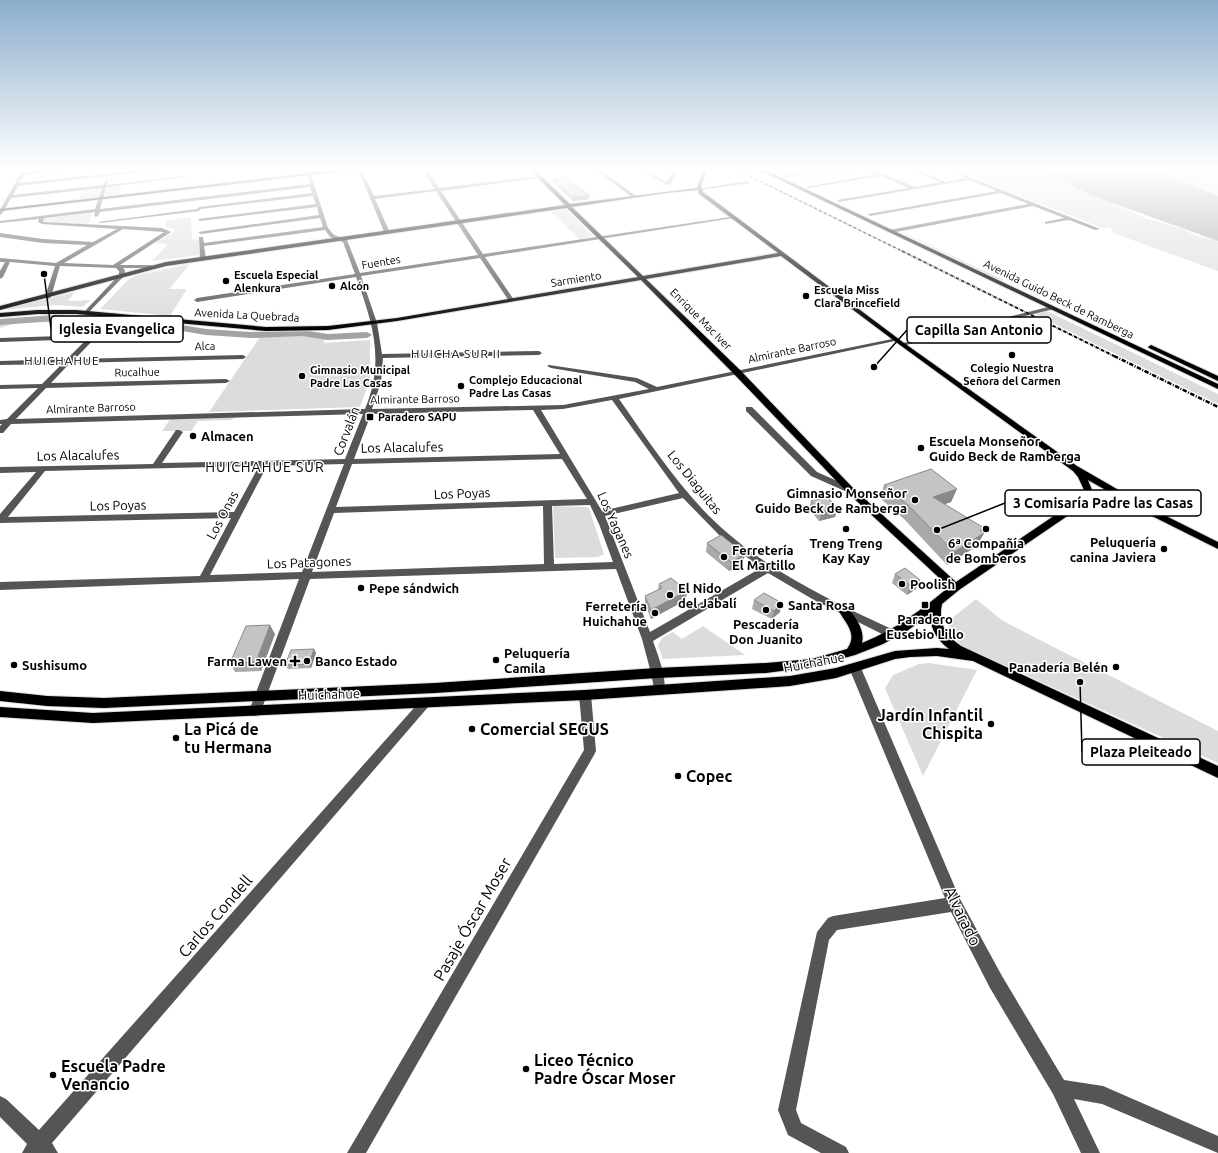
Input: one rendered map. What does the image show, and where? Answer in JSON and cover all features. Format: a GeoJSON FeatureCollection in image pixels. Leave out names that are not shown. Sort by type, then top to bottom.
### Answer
{"type":"FeatureCollection","features":[{"type":"Feature","properties":{"kind":"main road"},"geometry":{"type":"LineString","coordinates":[[0,308],[48,297],[151,267],[453,223]]}},
{"type":"Feature","properties":{"kind":"main road","name":"Enrique Mac Iver"},"geometry":{"type":"LineString","coordinates":[[585,223],[737,372],[850,490],[955,587]]}},
{"type":"Feature","properties":{"kind":"main road"},"geometry":{"type":"LineString","coordinates":[[742,223],[895,339],[1074,468],[1145,509],[1218,546]]}},
{"type":"Feature","properties":{"kind":"main road","name":"Avenida Guido Beck de Ramberga"},"geometry":{"type":"LineString","coordinates":[[872,223],[1218,387]]}},
{"type":"Feature","properties":{"kind":"main road","name":"Avenida Guido Beck de Ramberga"},"geometry":{"type":"LineString","coordinates":[[886,223],[1218,379]]}},
{"type":"Feature","properties":{"kind":"main road","name":"Sarmiento"},"geometry":{"type":"LineString","coordinates":[[372,323],[782,254]]}},
{"type":"Feature","properties":{"kind":"main road"},"geometry":{"type":"LineString","coordinates":[[1050,300],[1054,305],[1052,308],[1073,311]]}},
{"type":"Feature","properties":{"kind":"main road","name":"Avenida La Quebrada"},"geometry":{"type":"LineString","coordinates":[[0,315],[50,311],[87,312],[273,329],[320,328],[372,323]]}},
{"type":"Feature","properties":{"kind":"main road"},"geometry":{"type":"LineString","coordinates":[[1074,468],[1082,476],[1088,490],[1083,501],[1113,501],[1145,509]]}},
{"type":"Feature","properties":{"kind":"main road","name":"Huichahue"},"geometry":{"type":"LineString","coordinates":[[0,696],[47,701],[104,703],[435,688],[656,673],[784,667],[819,661],[851,652],[892,634],[913,622],[955,587],[1083,501]]}},
{"type":"Feature","properties":{"kind":"main road"},"geometry":{"type":"LineString","coordinates":[[937,603],[934,615],[937,629],[951,645],[973,657],[1218,772]]}},
{"type":"Feature","properties":{"kind":"main road"},"geometry":{"type":"LineString","coordinates":[[844,611],[858,630],[857,643],[851,652]]}},
{"type":"Feature","properties":{"kind":"main road","name":"Huichahue"},"geometry":{"type":"LineString","coordinates":[[0,712],[93,718],[584,695],[772,683],[823,676],[855,668],[895,655],[920,652],[937,652],[973,657]]}},
{"type":"Feature","properties":{"kind":"street"},"geometry":{"type":"LineString","coordinates":[[61,223],[164,230],[168,232],[115,267]]}},
{"type":"Feature","properties":{"kind":"street"},"geometry":{"type":"LineString","coordinates":[[93,224],[101,223]]}},
{"type":"Feature","properties":{"kind":"street"},"geometry":{"type":"LineString","coordinates":[[200,223],[203,259]]}},
{"type":"Feature","properties":{"kind":"street"},"geometry":{"type":"LineString","coordinates":[[201,232],[271,223]]}},
{"type":"Feature","properties":{"kind":"street"},"geometry":{"type":"LineString","coordinates":[[202,245],[326,228],[324,223]]}},
{"type":"Feature","properties":{"kind":"street"},"geometry":{"type":"LineString","coordinates":[[383,223],[387,232]]}},
{"type":"Feature","properties":{"kind":"street"},"geometry":{"type":"LineString","coordinates":[[460,223],[511,300]]}},
{"type":"Feature","properties":{"kind":"street","name":"Fuentes"},"geometry":{"type":"LineString","coordinates":[[197,300],[697,223]]}},
{"type":"Feature","properties":{"kind":"street"},"geometry":{"type":"LineString","coordinates":[[891,232],[937,223]]}},
{"type":"Feature","properties":{"kind":"street"},"geometry":{"type":"LineString","coordinates":[[1082,223],[1097,229]]}},
{"type":"Feature","properties":{"kind":"street"},"geometry":{"type":"LineString","coordinates":[[48,297],[58,264],[122,228]]}},
{"type":"Feature","properties":{"kind":"street","name":"Corvalán"},"geometry":{"type":"LineString","coordinates":[[255,711],[349,462],[378,379],[379,356],[372,323],[358,276],[345,241],[332,236],[326,228]]}},
{"type":"Feature","properties":{"kind":"street"},"geometry":{"type":"LineString","coordinates":[[0,235],[43,241],[93,244]]}},
{"type":"Feature","properties":{"kind":"street"},"geometry":{"type":"LineString","coordinates":[[0,260],[115,267],[151,267]]}},
{"type":"Feature","properties":{"kind":"street"},"geometry":{"type":"LineString","coordinates":[[0,277],[8,261]]}},
{"type":"Feature","properties":{"kind":"street"},"geometry":{"type":"LineString","coordinates":[[87,312],[122,275],[122,270],[115,267]]}},
{"type":"Feature","properties":{"kind":"street"},"geometry":{"type":"LineString","coordinates":[[902,344],[1052,308]]}},
{"type":"Feature","properties":{"kind":"street"},"geometry":{"type":"LineString","coordinates":[[0,431],[114,315]]}},
{"type":"Feature","properties":{"kind":"street"},"geometry":{"type":"LineString","coordinates":[[0,340],[92,337]]}},
{"type":"Feature","properties":{"kind":"street","name":"Almirante Barroso"},"geometry":{"type":"LineString","coordinates":[[0,422],[368,410],[536,408],[572,406],[657,390],[895,339]]}},
{"type":"Feature","properties":{"kind":"street"},"geometry":{"type":"LineString","coordinates":[[379,356],[539,353]]}},
{"type":"Feature","properties":{"kind":"street","name":"Alca"},"geometry":{"type":"LineString","coordinates":[[0,362],[243,357]]}},
{"type":"Feature","properties":{"kind":"street"},"geometry":{"type":"LineString","coordinates":[[551,366],[637,380],[657,390]]}},
{"type":"Feature","properties":{"kind":"street","name":"Rucalhue"},"geometry":{"type":"LineString","coordinates":[[0,387],[226,381]]}},
{"type":"Feature","properties":{"kind":"street","name":"Los Diaguitas"},"geometry":{"type":"LineString","coordinates":[[614,398],[685,495],[718,529],[769,568],[844,611],[892,634]]}},
{"type":"Feature","properties":{"kind":"street","name":"Los Yaganes"},"geometry":{"type":"LineString","coordinates":[[536,408],[600,514],[647,639]]}},
{"type":"Feature","properties":{"kind":"street","name":"Enrique Mac Iver"},"geometry":{"type":"LineString","coordinates":[[749,409],[814,474],[850,490]]}},
{"type":"Feature","properties":{"kind":"street"},"geometry":{"type":"LineString","coordinates":[[156,466],[179,432]]}},
{"type":"Feature","properties":{"kind":"street","name":"Los Alacalufes"},"geometry":{"type":"LineString","coordinates":[[0,470],[565,456]]}},
{"type":"Feature","properties":{"kind":"street","name":"Los Onas"},"geometry":{"type":"LineString","coordinates":[[203,579],[264,464]]}},
{"type":"Feature","properties":{"kind":"street"},"geometry":{"type":"LineString","coordinates":[[0,520],[43,469]]}},
{"type":"Feature","properties":{"kind":"street"},"geometry":{"type":"LineString","coordinates":[[600,514],[685,495]]}},
{"type":"Feature","properties":{"kind":"street","name":"Los Poyas"},"geometry":{"type":"LineString","coordinates":[[331,510],[593,502]]}},
{"type":"Feature","properties":{"kind":"street"},"geometry":{"type":"LineString","coordinates":[[547,503],[549,568]]}},
{"type":"Feature","properties":{"kind":"street","name":"Los Poyas"},"geometry":{"type":"LineString","coordinates":[[0,520],[237,515]]}},
{"type":"Feature","properties":{"kind":"street","name":"Los Patagones"},"geometry":{"type":"LineString","coordinates":[[0,586],[620,565]]}},
{"type":"Feature","properties":{"kind":"street"},"geometry":{"type":"LineString","coordinates":[[659,690],[647,639],[769,568]]}},
{"type":"Feature","properties":{"kind":"street","name":"Alvarado"},"geometry":{"type":"LineString","coordinates":[[855,668],[955,904],[996,982],[1059,1088],[1091,1153]]}},
{"type":"Feature","properties":{"kind":"street","name":"Pasaje Óscar Moser"},"geometry":{"type":"LineString","coordinates":[[356,1153],[590,751],[584,695]]}},
{"type":"Feature","properties":{"kind":"street","name":"Carlos Condell"},"geometry":{"type":"LineString","coordinates":[[40,1150],[425,703]]}},
{"type":"Feature","properties":{"kind":"street"},"geometry":{"type":"LineString","coordinates":[[840,1153],[794,1129],[787,1110],[822,937],[833,923],[955,904]]}},
{"type":"Feature","properties":{"kind":"street"},"geometry":{"type":"LineString","coordinates":[[1059,1088],[1103,1095],[1218,1145]]}},
{"type":"Feature","properties":{"kind":"street"},"geometry":{"type":"LineString","coordinates":[[0,1105],[40,1150]]}},
{"type":"Feature","properties":{"kind":"shaded area"},"geometry":{"type":"Polygon","coordinates":[[[61,223],[88,223],[88,224],[61,223]]]}},
{"type":"Feature","properties":{"kind":"shaded area"},"geometry":{"type":"Polygon","coordinates":[[[166,223],[191,223],[192,239],[199,240],[199,255],[152,261],[168,244],[155,243],[175,231],[173,228],[165,227],[166,223]]]}},
{"type":"Feature","properties":{"kind":"shaded area"},"geometry":{"type":"Polygon","coordinates":[[[562,223],[579,223],[593,236],[579,239],[562,223]]]}},
{"type":"Feature","properties":{"kind":"shaded area"},"geometry":{"type":"Polygon","coordinates":[[[1089,223],[1162,223],[1183,229],[1196,236],[1215,240],[1218,242],[1218,271],[1113,233],[1110,227],[1105,229],[1089,223]]]}},
{"type":"Feature","properties":{"kind":"shaded area"},"geometry":{"type":"Polygon","coordinates":[[[1167,223],[1218,223],[1218,241],[1167,223]]]}},
{"type":"Feature","properties":{"kind":"shaded area"},"geometry":{"type":"Polygon","coordinates":[[[902,232],[1004,280],[1001,281],[902,232]]]}},
{"type":"Feature","properties":{"kind":"shaded area"},"geometry":{"type":"Polygon","coordinates":[[[190,264],[169,289],[187,289],[170,316],[100,309],[129,279],[138,275],[190,264]]]}},
{"type":"Feature","properties":{"kind":"shaded area"},"geometry":{"type":"Polygon","coordinates":[[[75,292],[68,301],[91,300],[82,307],[56,305],[0,310],[75,292]]]}},
{"type":"Feature","properties":{"kind":"shaded area"},"geometry":{"type":"Polygon","coordinates":[[[1047,311],[1218,394],[1218,404],[1034,314],[1047,311]]]}},
{"type":"Feature","properties":{"kind":"shaded area"},"geometry":{"type":"Polygon","coordinates":[[[44,316],[102,319],[95,323],[20,322],[0,328],[0,321],[44,316]]]}},
{"type":"Feature","properties":{"kind":"shaded area","name":"Gimnasio Municipal Padre Las Casas"},"geometry":{"type":"Polygon","coordinates":[[[326,333],[324,343],[370,340],[370,380],[360,407],[209,412],[262,334],[326,333]]]}},
{"type":"Feature","properties":{"kind":"shaded area"},"geometry":{"type":"Polygon","coordinates":[[[234,417],[232,420],[198,421],[191,431],[162,431],[171,418],[234,417]]]}},
{"type":"Feature","properties":{"kind":"shaded area"},"geometry":{"type":"Polygon","coordinates":[[[553,506],[589,508],[604,554],[598,557],[555,558],[553,506]]]}},
{"type":"Feature","properties":{"kind":"shaded area"},"geometry":{"type":"Polygon","coordinates":[[[976,599],[1003,621],[1218,731],[1218,763],[960,645],[948,628],[951,619],[976,599]]]}},
{"type":"Feature","properties":{"kind":"shaded area"},"geometry":{"type":"Polygon","coordinates":[[[703,626],[745,655],[663,659],[658,645],[662,638],[673,632],[682,639],[703,626]]]}},
{"type":"Feature","properties":{"kind":"shaded area"},"geometry":{"type":"Polygon","coordinates":[[[929,663],[977,670],[923,776],[885,688],[893,675],[919,664],[929,663]]]}},
{"type":"Feature","properties":{"kind":"building"},"geometry":{"type":"Polygon","coordinates":[[[931,469],[957,489],[933,497],[984,528],[980,530],[984,533],[954,552],[909,506],[884,485],[931,469]]]}},
{"type":"Feature","properties":{"kind":"building"},"geometry":{"type":"Polygon","coordinates":[[[827,497],[838,508],[822,512],[811,501],[827,497]]]}},
{"type":"Feature","properties":{"kind":"building"},"geometry":{"type":"Polygon","coordinates":[[[721,535],[745,554],[731,562],[707,543],[721,535]]]}},
{"type":"Feature","properties":{"kind":"building"},"geometry":{"type":"Polygon","coordinates":[[[905,568],[920,580],[911,586],[895,574],[905,568]]]}},
{"type":"Feature","properties":{"kind":"building"},"geometry":{"type":"Polygon","coordinates":[[[671,578],[687,591],[651,610],[645,596],[662,588],[659,584],[671,578]]]}},
{"type":"Feature","properties":{"kind":"building"},"geometry":{"type":"Polygon","coordinates":[[[764,593],[782,603],[774,611],[754,600],[764,593]]]}},
{"type":"Feature","properties":{"kind":"building"},"geometry":{"type":"Polygon","coordinates":[[[270,625],[256,662],[230,663],[246,626],[270,625]]]}},
{"type":"Feature","properties":{"kind":"building"},"geometry":{"type":"Polygon","coordinates":[[[314,649],[309,664],[285,665],[291,650],[314,649]]]}},
{"type":"Feature","properties":{"kind":"waterway"},"geometry":{"type":"LineString","coordinates":[[0,322],[54,318],[99,321]]}},
{"type":"Feature","properties":{"kind":"waterway"},"geometry":{"type":"LineString","coordinates":[[125,323],[164,325],[206,332],[251,335],[303,333],[327,337],[367,335]]}},
{"type":"Feature","properties":{"kind":"railway"},"geometry":{"type":"LineString","coordinates":[[845,223],[904,252]]}},
{"type":"Feature","properties":{"kind":"railway"},"geometry":{"type":"LineString","coordinates":[[902,251],[1116,357]]}},
{"type":"Feature","properties":{"kind":"railway"},"geometry":{"type":"LineString","coordinates":[[1114,356],[1218,407]]}},
{"type":"Feature","properties":{"kind":"place","name":"Iglesia Evangelica"},"geometry":{"type":"Point","coordinates":[44,274]}},
{"type":"Feature","properties":{"kind":"place","name":"Escuela Especial Alenkura"},"geometry":{"type":"Point","coordinates":[226,281]}},
{"type":"Feature","properties":{"kind":"place","name":"Alcón"},"geometry":{"type":"Point","coordinates":[332,286]}},
{"type":"Feature","properties":{"kind":"place","name":"Escuela Miss Clara Brincefield"},"geometry":{"type":"Point","coordinates":[806,296]}},
{"type":"Feature","properties":{"kind":"place","name":"Colegio Nuestra Señora del Carmen"},"geometry":{"type":"Point","coordinates":[1012,355]}},
{"type":"Feature","properties":{"kind":"place","name":"Capilla San Antonio"},"geometry":{"type":"Point","coordinates":[874,367]}},
{"type":"Feature","properties":{"kind":"place","name":"Gimnasio Municipal Padre Las Casas"},"geometry":{"type":"Point","coordinates":[302,376]}},
{"type":"Feature","properties":{"kind":"place","name":"Complejo Educacional Padre Las Casas"},"geometry":{"type":"Point","coordinates":[461,386]}},
{"type":"Feature","properties":{"kind":"place","name":"Paradero SAPU"},"geometry":{"type":"Point","coordinates":[370,417]}},
{"type":"Feature","properties":{"kind":"place","name":"Almacen"},"geometry":{"type":"Point","coordinates":[193,436]}},
{"type":"Feature","properties":{"kind":"place","name":"Escuela Monseñor Guido Beck de Ramberga"},"geometry":{"type":"Point","coordinates":[921,448]}},
{"type":"Feature","properties":{"kind":"place","name":"Gimnasio Monseñor Guido Beck de Ramberga"},"geometry":{"type":"Point","coordinates":[915,500]}},
{"type":"Feature","properties":{"kind":"place","name":"Treng Treng Kay Kay"},"geometry":{"type":"Point","coordinates":[846,529]}},
{"type":"Feature","properties":{"kind":"place","name":"6ª Compañía de Bomberos"},"geometry":{"type":"Point","coordinates":[986,529]}},
{"type":"Feature","properties":{"kind":"place","name":"3 Comisaría Padre las Casas"},"geometry":{"type":"Point","coordinates":[937,530]}},
{"type":"Feature","properties":{"kind":"place","name":"Peluquería canina Javiera"},"geometry":{"type":"Point","coordinates":[1164,549]}},
{"type":"Feature","properties":{"kind":"place","name":"Ferretería El Martillo"},"geometry":{"type":"Point","coordinates":[724,557]}},
{"type":"Feature","properties":{"kind":"place","name":"Poolish"},"geometry":{"type":"Point","coordinates":[902,584]}},
{"type":"Feature","properties":{"kind":"place","name":"Pepe sándwich"},"geometry":{"type":"Point","coordinates":[361,588]}},
{"type":"Feature","properties":{"kind":"place","name":"El Nido del Jabalí"},"geometry":{"type":"Point","coordinates":[670,595]}},
{"type":"Feature","properties":{"kind":"place","name":"Santa Rosa"},"geometry":{"type":"Point","coordinates":[780,605]}},
{"type":"Feature","properties":{"kind":"place","name":"Paradero Eusebio Lillo"},"geometry":{"type":"Point","coordinates":[925,605]}},
{"type":"Feature","properties":{"kind":"place","name":"Pescadería Don Juanito"},"geometry":{"type":"Point","coordinates":[766,610]}},
{"type":"Feature","properties":{"kind":"place","name":"Ferretería Huichahue"},"geometry":{"type":"Point","coordinates":[655,613]}},
{"type":"Feature","properties":{"kind":"place","name":"Peluquería Camila"},"geometry":{"type":"Point","coordinates":[496,660]}},
{"type":"Feature","properties":{"kind":"place","name":"Farma Lawen"},"geometry":{"type":"Point","coordinates":[295,661]}},
{"type":"Feature","properties":{"kind":"place","name":"Banco Estado"},"geometry":{"type":"Point","coordinates":[307,661]}},
{"type":"Feature","properties":{"kind":"place","name":"Sushisumo"},"geometry":{"type":"Point","coordinates":[14,665]}},
{"type":"Feature","properties":{"kind":"place","name":"Panadería Belén"},"geometry":{"type":"Point","coordinates":[1116,667]}},
{"type":"Feature","properties":{"kind":"place","name":"Plaza Pleiteado"},"geometry":{"type":"Point","coordinates":[1080,682]}},
{"type":"Feature","properties":{"kind":"place","name":"Jardín Infantil Chispita"},"geometry":{"type":"Point","coordinates":[991,724]}},
{"type":"Feature","properties":{"kind":"place","name":"Comercial SEGUS"},"geometry":{"type":"Point","coordinates":[472,729]}},
{"type":"Feature","properties":{"kind":"place","name":"La Picá de tu Hermana"},"geometry":{"type":"Point","coordinates":[176,738]}},
{"type":"Feature","properties":{"kind":"place","name":"Copec"},"geometry":{"type":"Point","coordinates":[678,776]}},
{"type":"Feature","properties":{"kind":"place","name":"Liceo Técnico Padre Óscar Moser"},"geometry":{"type":"Point","coordinates":[526,1069]}},
{"type":"Feature","properties":{"kind":"place","name":"Escuela Padre Venancio"},"geometry":{"type":"Point","coordinates":[53,1075]}},
{"type":"Feature","properties":{"kind":"district","name":"HUICHA SUR II"},"geometry":{"type":"Point","coordinates":[456,354]}},
{"type":"Feature","properties":{"kind":"district","name":"HUICHAHUE"},"geometry":{"type":"Point","coordinates":[62,361]}},
{"type":"Feature","properties":{"kind":"district","name":"HUICHAHUE SUR"},"geometry":{"type":"Point","coordinates":[265,467]}}]}
